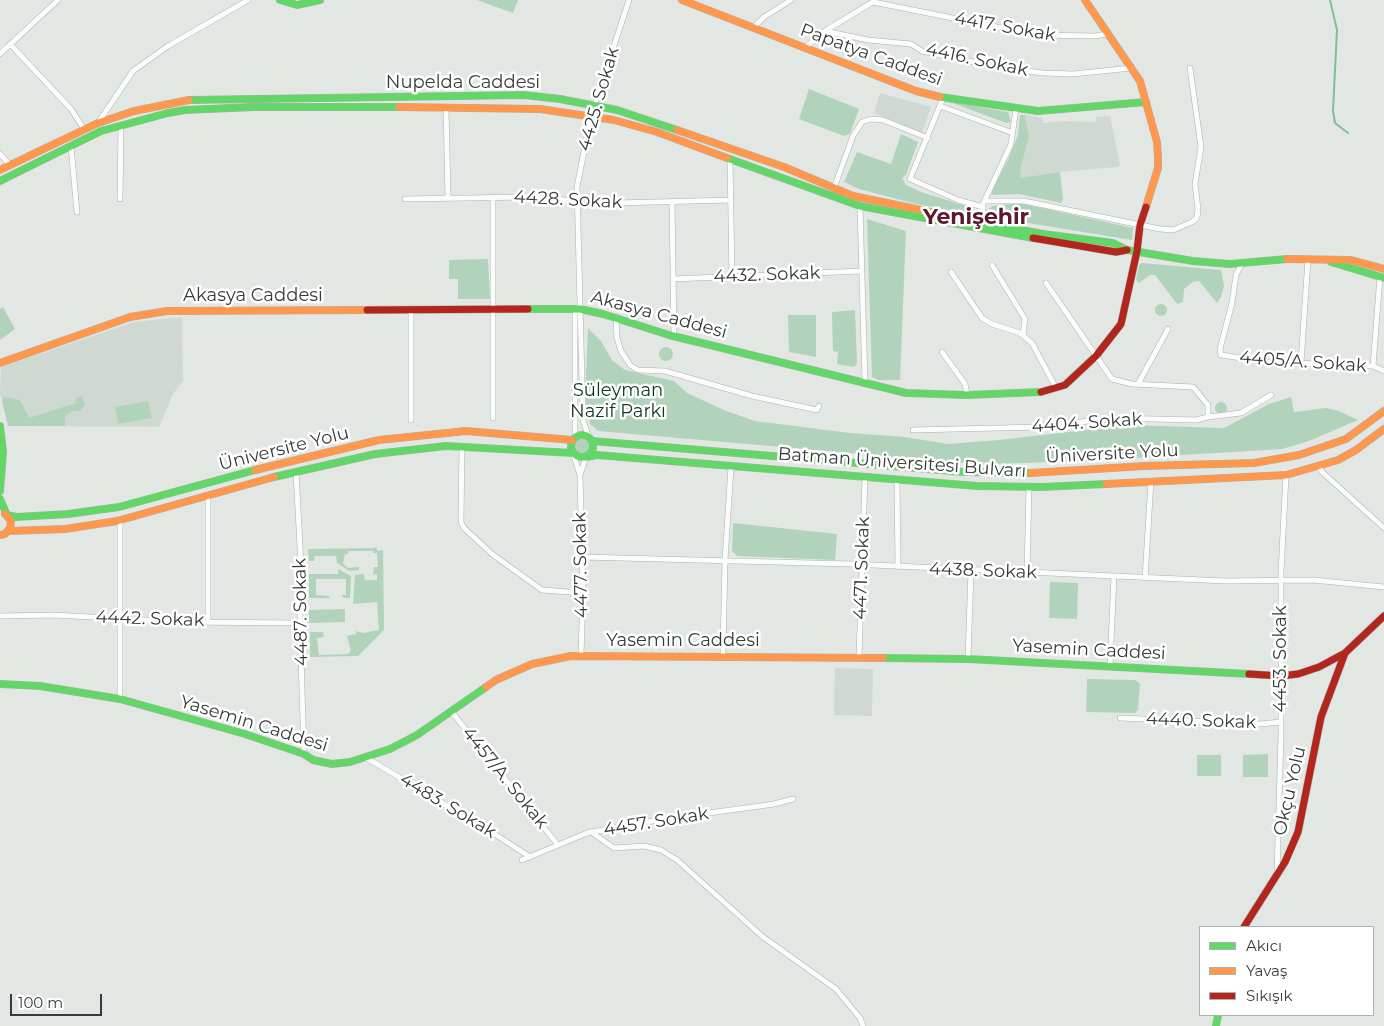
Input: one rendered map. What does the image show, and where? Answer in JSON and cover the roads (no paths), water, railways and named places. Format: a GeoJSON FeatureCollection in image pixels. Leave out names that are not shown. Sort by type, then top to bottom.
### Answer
{"type":"FeatureCollection","features":[{"type":"Feature","properties":{"kind":"street"},"geometry":{"type":"LineString","coordinates":[[0,54],[58,0]]}},
{"type":"Feature","properties":{"kind":"street"},"geometry":{"type":"LineString","coordinates":[[98,122],[133,71],[168,46],[248,0]]}},
{"type":"Feature","properties":{"kind":"street"},"geometry":{"type":"LineString","coordinates":[[280,0],[297,5],[320,0]]}},
{"type":"Feature","properties":{"kind":"street","name":"4425. Sokak"},"geometry":{"type":"LineString","coordinates":[[590,440],[583,420],[577,309],[577,187],[591,116],[630,0]]}},
{"type":"Feature","properties":{"kind":"street","name":"Papatya Caddesi"},"geometry":{"type":"LineString","coordinates":[[682,0],[916,91],[943,98],[1038,110],[1146,102]]}},
{"type":"Feature","properties":{"kind":"street"},"geometry":{"type":"LineString","coordinates":[[753,28],[764,17],[790,0]]}},
{"type":"Feature","properties":{"kind":"street","name":"Akasya Caddesi"},"geometry":{"type":"LineString","coordinates":[[0,363],[122,320],[152,313],[190,310],[577,309],[674,336],[906,393],[967,395],[1042,392],[1065,385],[1096,356],[1121,324],[1137,251],[1140,224],[1158,168],[1157,142],[1140,81],[1085,0]]}},
{"type":"Feature","properties":{"kind":"street"},"geometry":{"type":"LineString","coordinates":[[806,47],[825,31],[875,1]]}},
{"type":"Feature","properties":{"kind":"street","name":"4417. Sokak"},"geometry":{"type":"LineString","coordinates":[[875,1],[1037,35],[1085,36],[1109,34]]}},
{"type":"Feature","properties":{"kind":"street","name":"4416. Sokak"},"geometry":{"type":"LineString","coordinates":[[825,31],[868,40],[911,44],[922,51],[1002,68],[1043,73],[1073,74],[1132,68]]}},
{"type":"Feature","properties":{"kind":"street"},"geometry":{"type":"LineString","coordinates":[[10,44],[71,109],[84,129]]}},
{"type":"Feature","properties":{"kind":"street"},"geometry":{"type":"LineString","coordinates":[[985,201],[1024,201],[1173,230],[1186,226],[1196,218],[1198,209],[1195,184],[1201,147],[1190,68]]}},
{"type":"Feature","properties":{"kind":"street","name":"Nupelda Caddesi"},"geometry":{"type":"LineString","coordinates":[[0,170],[98,122],[134,111],[193,100],[524,95],[594,106],[653,121],[784,168],[853,196],[982,226]]}},
{"type":"Feature","properties":{"kind":"street"},"geometry":{"type":"LineString","coordinates":[[943,98],[910,179],[958,200],[983,207]]}},
{"type":"Feature","properties":{"kind":"street"},"geometry":{"type":"LineString","coordinates":[[940,106],[1013,133]]}},
{"type":"Feature","properties":{"kind":"street","name":"Nupelda Caddesi"},"geometry":{"type":"LineString","coordinates":[[0,181],[101,131],[185,110],[254,107],[540,109],[591,116],[657,132],[860,206],[982,226],[1116,252],[1127,250],[1193,261],[1242,263],[1278,259],[1351,260],[1384,269]]}},
{"type":"Feature","properties":{"kind":"street"},"geometry":{"type":"LineString","coordinates":[[446,107],[448,198]]}},
{"type":"Feature","properties":{"kind":"street"},"geometry":{"type":"LineString","coordinates":[[982,226],[985,201],[1011,144],[1016,108]]}},
{"type":"Feature","properties":{"kind":"street"},"geometry":{"type":"LineString","coordinates":[[834,188],[853,136],[862,122],[871,119],[883,120],[928,138]]}},
{"type":"Feature","properties":{"kind":"street"},"geometry":{"type":"LineString","coordinates":[[120,199],[121,126]]}},
{"type":"Feature","properties":{"kind":"street"},"geometry":{"type":"LineString","coordinates":[[71,146],[76,212]]}},
{"type":"Feature","properties":{"kind":"street"},"geometry":{"type":"LineString","coordinates":[[0,154],[10,165]]}},
{"type":"Feature","properties":{"kind":"street"},"geometry":{"type":"LineString","coordinates":[[730,159],[732,276]]}},
{"type":"Feature","properties":{"kind":"street"},"geometry":{"type":"LineString","coordinates":[[493,197],[493,418]]}},
{"type":"Feature","properties":{"kind":"street","name":"4428. Sokak"},"geometry":{"type":"LineString","coordinates":[[405,199],[493,197],[560,199],[577,204],[731,200]]}},
{"type":"Feature","properties":{"kind":"street"},"geometry":{"type":"LineString","coordinates":[[672,201],[674,336]]}},
{"type":"Feature","properties":{"kind":"street"},"geometry":{"type":"LineString","coordinates":[[860,206],[865,383]]}},
{"type":"Feature","properties":{"kind":"street"},"geometry":{"type":"LineString","coordinates":[[1301,364],[1308,259]]}},
{"type":"Feature","properties":{"kind":"street","name":"Nupelda Caddesi"},"geometry":{"type":"LineString","coordinates":[[1321,259],[1382,278]]}},
{"type":"Feature","properties":{"kind":"street","name":"4405/A. Sokak"},"geometry":{"type":"LineString","coordinates":[[1242,263],[1236,275],[1232,304],[1220,349],[1221,355],[1267,362],[1373,366],[1384,371]]}},
{"type":"Feature","properties":{"kind":"street"},"geometry":{"type":"LineString","coordinates":[[992,265],[1025,319],[1023,335]]}},
{"type":"Feature","properties":{"kind":"street","name":"4432. Sokak"},"geometry":{"type":"LineString","coordinates":[[673,279],[861,271]]}},
{"type":"Feature","properties":{"kind":"street"},"geometry":{"type":"LineString","coordinates":[[951,272],[982,318],[992,324],[1023,335],[1032,343],[1056,388]]}},
{"type":"Feature","properties":{"kind":"street"},"geometry":{"type":"LineString","coordinates":[[1373,366],[1382,278]]}},
{"type":"Feature","properties":{"kind":"street","name":"4404. Sokak"},"geometry":{"type":"LineString","coordinates":[[913,430],[1041,427],[1113,418],[1196,420],[1208,417],[1208,405],[1193,388],[1138,384],[1112,379],[1046,283]]}},
{"type":"Feature","properties":{"kind":"street"},"geometry":{"type":"LineString","coordinates":[[411,309],[411,420]]}},
{"type":"Feature","properties":{"kind":"street"},"geometry":{"type":"LineString","coordinates":[[577,309],[574,438],[570,447],[580,476]]}},
{"type":"Feature","properties":{"kind":"street"},"geometry":{"type":"LineString","coordinates":[[616,319],[617,338],[621,351],[630,365],[638,370],[665,371],[752,396],[817,410],[819,406]]}},
{"type":"Feature","properties":{"kind":"street"},"geometry":{"type":"LineString","coordinates":[[1138,384],[1168,329]]}},
{"type":"Feature","properties":{"kind":"street"},"geometry":{"type":"LineString","coordinates":[[942,352],[965,384],[967,395]]}},
{"type":"Feature","properties":{"kind":"street"},"geometry":{"type":"LineString","coordinates":[[1208,417],[1241,413],[1271,394]]}},
{"type":"Feature","properties":{"kind":"street","name":"Üniversite Yolu"},"geometry":{"type":"LineString","coordinates":[[590,440],[964,472],[1014,474],[1144,466],[1254,463],[1299,455],[1346,439],[1384,411]]}},
{"type":"Feature","properties":{"kind":"street"},"geometry":{"type":"LineString","coordinates":[[0,426],[3,452],[0,491]]}},
{"type":"Feature","properties":{"kind":"street","name":"Batman Üniversitesi Bulvarı"},"geometry":{"type":"LineString","coordinates":[[586,457],[596,455],[865,478],[977,486],[1029,487],[1286,475],[1320,466],[1356,450],[1384,429]]}},
{"type":"Feature","properties":{"kind":"street","name":"Üniversite Yolu"},"geometry":{"type":"LineString","coordinates":[[3,513],[39,516],[119,507],[301,458],[379,440],[466,431],[574,438]]}},
{"type":"Feature","properties":{"kind":"street"},"geometry":{"type":"LineString","coordinates":[[574,438],[582,435],[590,440],[593,449],[586,457],[580,476]]}},
{"type":"Feature","properties":{"kind":"street"},"geometry":{"type":"LineString","coordinates":[[5,533],[16,529],[65,529],[120,520],[296,472],[374,454],[462,446],[573,453],[579,457],[586,457]]}},
{"type":"Feature","properties":{"kind":"street"},"geometry":{"type":"LineString","coordinates":[[462,446],[461,522],[464,528],[492,554],[542,590],[583,593]]}},
{"type":"Feature","properties":{"kind":"street"},"geometry":{"type":"LineString","coordinates":[[1320,466],[1321,471],[1384,528]]}},
{"type":"Feature","properties":{"kind":"street"},"geometry":{"type":"LineString","coordinates":[[723,655],[725,560],[731,467]]}},
{"type":"Feature","properties":{"kind":"street","name":"4487. Sokak"},"geometry":{"type":"LineString","coordinates":[[296,472],[301,565],[300,623],[304,754]]}},
{"type":"Feature","properties":{"kind":"street","name":"4453. Sokak"},"geometry":{"type":"LineString","coordinates":[[1277,874],[1281,722],[1281,581],[1286,475]]}},
{"type":"Feature","properties":{"kind":"street","name":"4477. Sokak"},"geometry":{"type":"LineString","coordinates":[[580,476],[583,593],[581,656]]}},
{"type":"Feature","properties":{"kind":"street","name":"4471. Sokak"},"geometry":{"type":"LineString","coordinates":[[859,657],[865,478]]}},
{"type":"Feature","properties":{"kind":"street","name":"4471. Sokak"},"geometry":{"type":"LineString","coordinates":[[898,480],[898,568]]}},
{"type":"Feature","properties":{"kind":"street"},"geometry":{"type":"LineString","coordinates":[[1145,578],[1151,481]]}},
{"type":"Feature","properties":{"kind":"street"},"geometry":{"type":"LineString","coordinates":[[1027,572],[1029,487]]}},
{"type":"Feature","properties":{"kind":"street"},"geometry":{"type":"LineString","coordinates":[[208,496],[208,622]]}},
{"type":"Feature","properties":{"kind":"street"},"geometry":{"type":"LineString","coordinates":[[0,499],[3,513],[11,524],[0,544]]}},
{"type":"Feature","properties":{"kind":"street"},"geometry":{"type":"LineString","coordinates":[[120,520],[122,619],[120,700]]}},
{"type":"Feature","properties":{"kind":"street","name":"4438. Sokak"},"geometry":{"type":"LineString","coordinates":[[582,557],[725,560],[1145,578],[1313,580],[1384,587]]}},
{"type":"Feature","properties":{"kind":"street"},"geometry":{"type":"LineString","coordinates":[[968,658],[971,570]]}},
{"type":"Feature","properties":{"kind":"street"},"geometry":{"type":"LineString","coordinates":[[1110,665],[1114,576]]}},
{"type":"Feature","properties":{"kind":"street","name":"4442. Sokak"},"geometry":{"type":"LineString","coordinates":[[0,616],[54,615],[208,622],[300,623]]}},
{"type":"Feature","properties":{"kind":"street","name":"Yasemin Caddesi"},"geometry":{"type":"LineString","coordinates":[[0,684],[40,686],[120,700],[246,734],[304,754],[313,760],[332,764],[390,749],[416,735],[496,680],[532,664],[581,656],[723,655],[968,658],[1281,676],[1298,674],[1319,667],[1344,653],[1384,616]]}},
{"type":"Feature","properties":{"kind":"street","name":"Okçu Yolu"},"geometry":{"type":"LineString","coordinates":[[1245,926],[1285,862],[1298,832],[1321,717],[1344,653]]}},
{"type":"Feature","properties":{"kind":"street","name":"4457/A. Sokak"},"geometry":{"type":"LineString","coordinates":[[451,711],[558,844]]}},
{"type":"Feature","properties":{"kind":"street","name":"4440. Sokak"},"geometry":{"type":"LineString","coordinates":[[1120,718],[1260,724],[1281,722]]}},
{"type":"Feature","properties":{"kind":"street","name":"4483. Sokak"},"geometry":{"type":"LineString","coordinates":[[365,757],[494,833],[530,857]]}},
{"type":"Feature","properties":{"kind":"street","name":"4457. Sokak"},"geometry":{"type":"LineString","coordinates":[[522,860],[592,832],[658,820],[774,804],[793,799]]}},
{"type":"Feature","properties":{"kind":"street"},"geometry":{"type":"LineString","coordinates":[[592,832],[614,848],[644,846],[661,850],[677,860],[763,937],[836,989],[860,1018],[863,1026]]}},
{"type":"Feature","properties":{"kind":"waterway"},"geometry":{"type":"LineString","coordinates":[[1330,0],[1337,30],[1333,111],[1335,123],[1348,133]]}},
{"type":"Feature","properties":{"kind":"district","name":"Yenişehir"},"geometry":{"type":"Point","coordinates":[976,218]}},
{"type":"Feature","properties":{"kind":"park label","name":"Süleyman Nazif Parkı"},"geometry":{"type":"Point","coordinates":[618,401]}}]}
